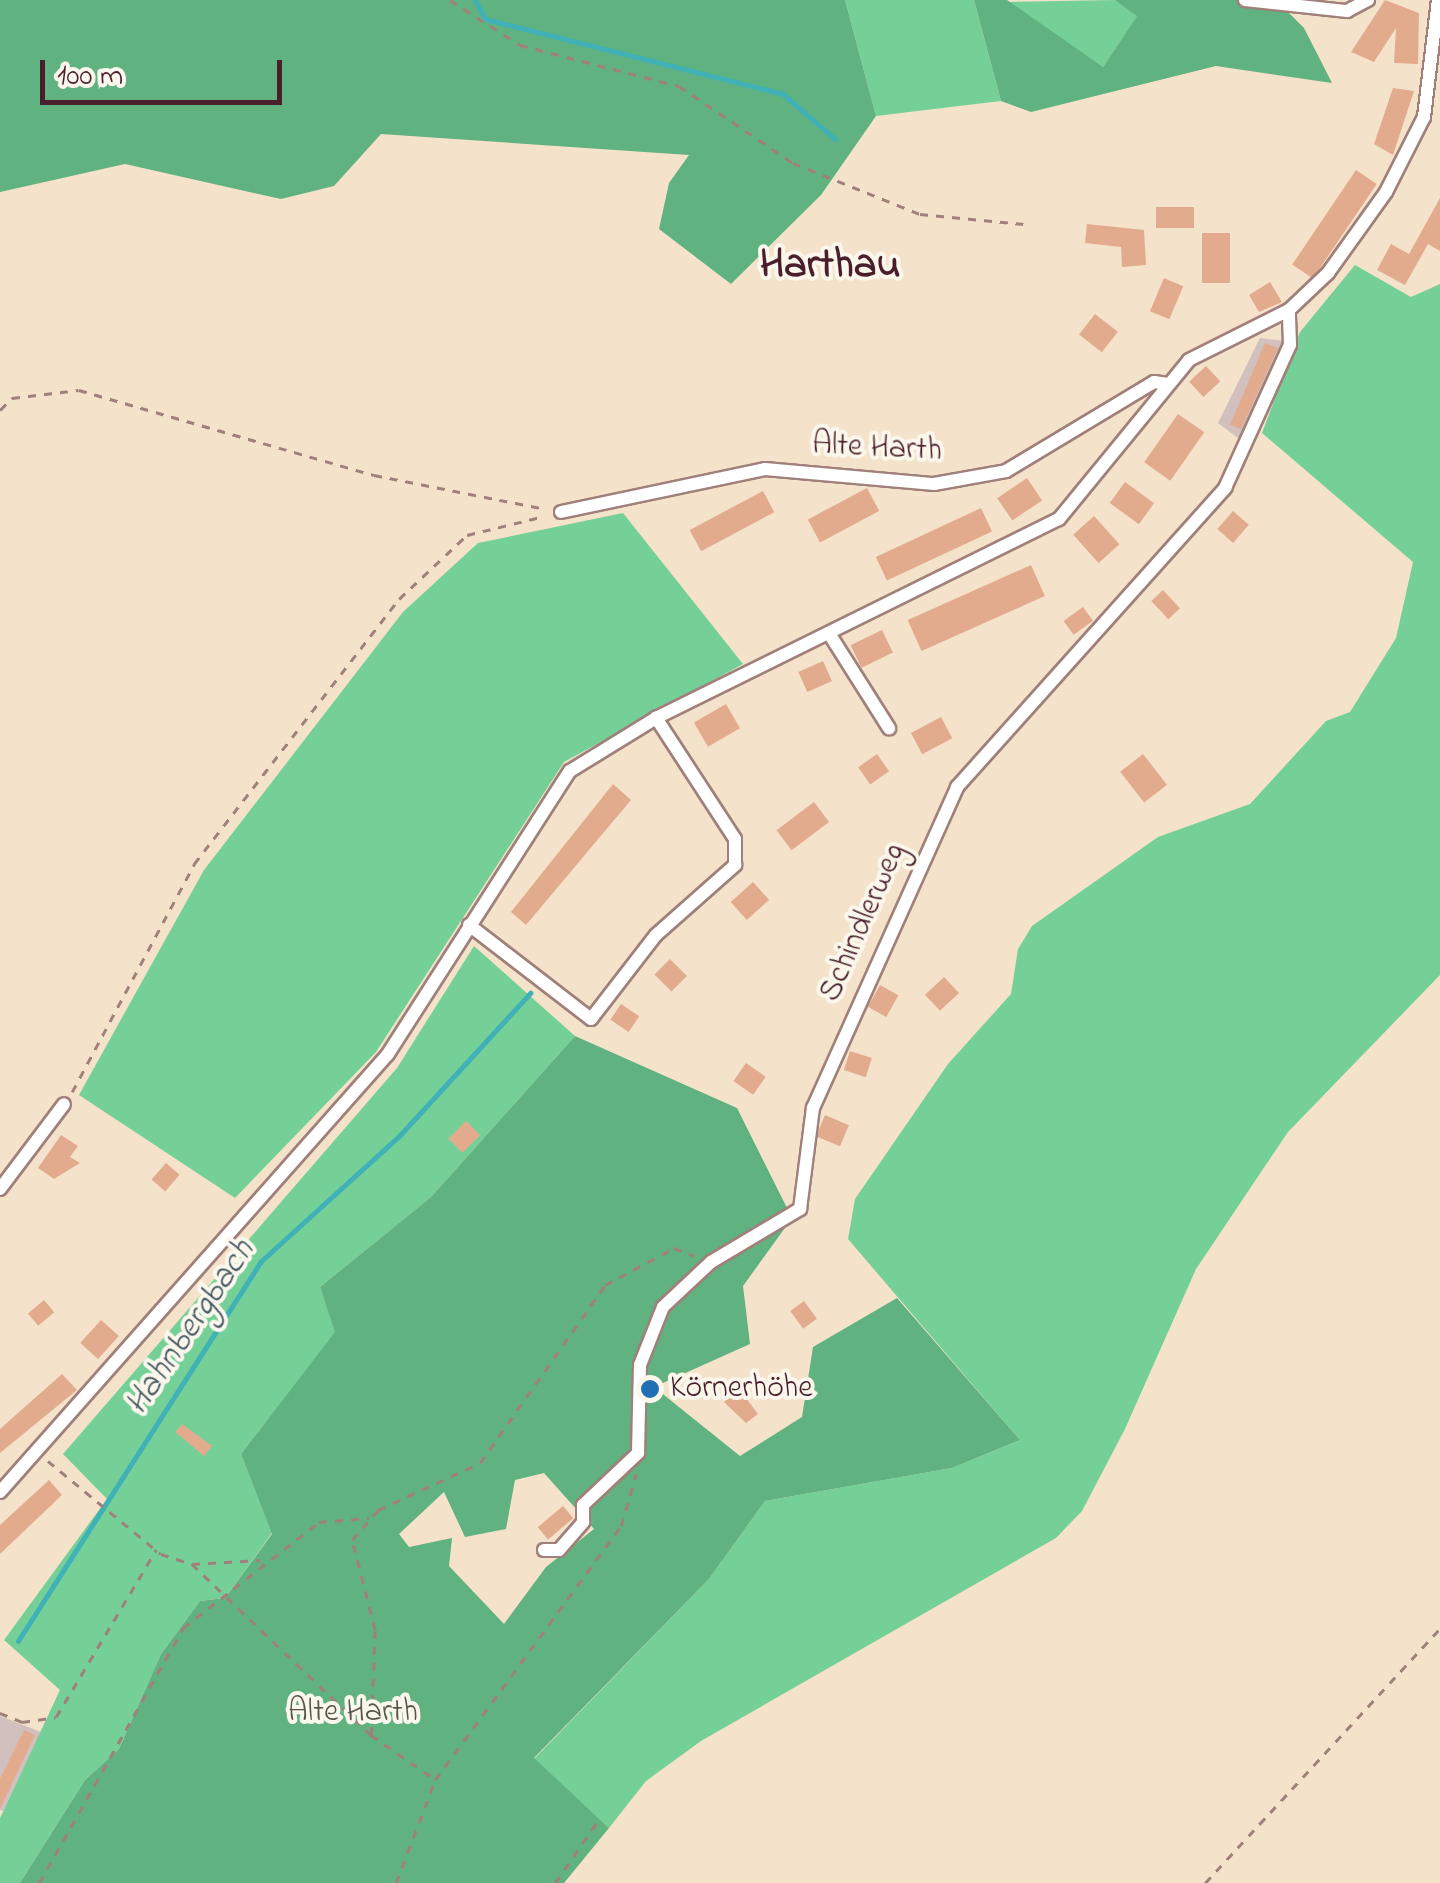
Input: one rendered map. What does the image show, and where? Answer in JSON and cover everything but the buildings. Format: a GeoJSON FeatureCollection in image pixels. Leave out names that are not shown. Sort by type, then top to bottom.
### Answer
{"type":"FeatureCollection","features":[{"type":"Feature","properties":{"kind":"street"},"geometry":{"type":"LineString","coordinates":[[1245,0],[1347,11],[1368,0]]}},
{"type":"Feature","properties":{"kind":"street","name":"Alte Harth"},"geometry":{"type":"LineString","coordinates":[[0,1492],[40,1454],[388,1054],[570,770],[656,718],[832,638],[1059,519],[1168,384],[1204,349],[1290,310],[1377,205],[1416,134],[1438,0]]}},
{"type":"Feature","properties":{"kind":"street","name":"Schindlerweg"},"geometry":{"type":"LineString","coordinates":[[638,1453],[640,1365],[663,1307],[711,1262],[800,1209],[813,1108],[957,787],[1225,488],[1290,345],[1290,310]]}},
{"type":"Feature","properties":{"kind":"street","name":"Alte Harth"},"geometry":{"type":"LineString","coordinates":[[561,512],[765,469],[934,484],[1006,470],[1154,382],[1168,384]]}},
{"type":"Feature","properties":{"kind":"street"},"geometry":{"type":"LineString","coordinates":[[832,638],[890,728]]}},
{"type":"Feature","properties":{"kind":"street"},"geometry":{"type":"LineString","coordinates":[[469,925],[591,1019],[656,935],[734,866],[735,839],[656,718]]}},
{"type":"Feature","properties":{"kind":"street"},"geometry":{"type":"LineString","coordinates":[[0,1188],[64,1104]]}},
{"type":"Feature","properties":{"kind":"street"},"geometry":{"type":"LineString","coordinates":[[544,1550],[559,1550],[583,1522],[584,1505],[638,1453]]}},
{"type":"Feature","properties":{"kind":"path"},"geometry":{"type":"LineString","coordinates":[[450,0],[520,45],[680,86],[792,163],[920,214],[1024,224]]}},
{"type":"Feature","properties":{"kind":"path"},"geometry":{"type":"LineString","coordinates":[[0,410],[12,398],[79,390],[374,476],[561,512]]}},
{"type":"Feature","properties":{"kind":"path"},"geometry":{"type":"LineString","coordinates":[[64,1104],[194,864],[400,598],[467,535],[561,512]]}},
{"type":"Feature","properties":{"kind":"path"},"geometry":{"type":"LineString","coordinates":[[39,1883],[184,1628],[207,1603],[226,1601],[262,1560],[319,1522],[370,1518],[480,1464],[605,1285],[674,1248],[711,1262]]}},
{"type":"Feature","properties":{"kind":"path"},"geometry":{"type":"LineString","coordinates":[[396,1883],[435,1780],[634,1505],[638,1453]]}},
{"type":"Feature","properties":{"kind":"path"},"geometry":{"type":"LineString","coordinates":[[40,1454],[156,1550],[192,1564],[262,1560]]}},
{"type":"Feature","properties":{"kind":"path"},"geometry":{"type":"LineString","coordinates":[[370,1518],[352,1540],[376,1630],[371,1736]]}},
{"type":"Feature","properties":{"kind":"path"},"geometry":{"type":"LineString","coordinates":[[0,1714],[22,1722],[56,1716],[156,1550]]}},
{"type":"Feature","properties":{"kind":"path"},"geometry":{"type":"LineString","coordinates":[[192,1564],[226,1601],[371,1736],[435,1780]]}},
{"type":"Feature","properties":{"kind":"path"},"geometry":{"type":"LineString","coordinates":[[1204,1883],[1440,1628]]}},
{"type":"Feature","properties":{"kind":"path"},"geometry":{"type":"LineString","coordinates":[[555,1883],[600,1818]]}},
{"type":"Feature","properties":{"kind":"shaded area"},"geometry":{"type":"Polygon","coordinates":[[[1260,338],[1286,341],[1242,441],[1218,423],[1260,338]]]}},
{"type":"Feature","properties":{"kind":"shaded area"},"geometry":{"type":"Polygon","coordinates":[[[0,1716],[41,1732],[3,1811],[0,1810],[0,1716]]]}},
{"type":"Feature","properties":{"kind":"green space"},"geometry":{"type":"Polygon","coordinates":[[[0,0],[845,0],[876,116],[821,195],[731,284],[659,229],[669,183],[689,155],[381,134],[334,186],[281,199],[125,164],[0,192],[0,0]]]}},
{"type":"Feature","properties":{"kind":"green space"},"geometry":{"type":"Polygon","coordinates":[[[845,0],[974,0],[1001,101],[876,116],[845,0]]]}},
{"type":"Feature","properties":{"kind":"green space"},"geometry":{"type":"Polygon","coordinates":[[[974,0],[1007,0],[1103,67],[1137,16],[1115,0],[1276,0],[1304,28],[1332,83],[1216,66],[1031,112],[1001,101],[974,0]]]}},
{"type":"Feature","properties":{"kind":"green space"},"geometry":{"type":"Polygon","coordinates":[[[1115,0],[1138,15],[1103,67],[1006,2],[1115,0]]]}},
{"type":"Feature","properties":{"kind":"green space"},"geometry":{"type":"Polygon","coordinates":[[[1355,265],[1411,297],[1440,284],[1440,975],[1288,1132],[1196,1269],[1125,1429],[1082,1511],[1056,1538],[701,1741],[646,1781],[609,1828],[534,1759],[709,1579],[765,1501],[952,1468],[1020,1440],[848,1239],[855,1199],[948,1064],[1011,994],[1018,949],[1032,926],[1158,837],[1250,804],[1326,721],[1350,712],[1396,638],[1413,562],[1262,433],[1300,332],[1355,265]]]}},
{"type":"Feature","properties":{"kind":"green space"},"geometry":{"type":"Polygon","coordinates":[[[623,513],[743,664],[564,762],[376,1052],[235,1198],[79,1095],[204,870],[403,612],[478,543],[623,513]]]}},
{"type":"Feature","properties":{"kind":"green space"},"geometry":{"type":"Polygon","coordinates":[[[474,946],[575,1036],[431,1197],[320,1287],[336,1332],[241,1454],[272,1533],[225,1598],[200,1601],[161,1654],[119,1749],[85,1780],[20,1883],[0,1883],[0,1818],[60,1690],[4,1640],[107,1499],[63,1454],[397,1068],[474,946]]]}},
{"type":"Feature","properties":{"kind":"green space","name":"Alte Harth"},"geometry":{"type":"Polygon","coordinates":[[[575,1036],[737,1108],[792,1218],[743,1286],[750,1344],[654,1387],[740,1456],[802,1417],[813,1347],[897,1298],[1020,1440],[952,1468],[765,1501],[709,1579],[534,1758],[609,1828],[564,1883],[20,1883],[85,1780],[119,1749],[161,1654],[200,1601],[225,1598],[272,1534],[241,1454],[335,1332],[320,1287],[431,1197],[575,1036]],[[544,1473],[515,1480],[506,1529],[465,1537],[444,1492],[399,1534],[409,1547],[452,1538],[449,1566],[504,1624],[546,1567],[594,1529],[544,1473]]]}},
{"type":"Feature","properties":{"kind":"waterway"},"geometry":{"type":"LineString","coordinates":[[475,0],[485,19],[783,94],[835,139]]}},
{"type":"Feature","properties":{"kind":"waterway","name":"Hahnbergbach"},"geometry":{"type":"LineString","coordinates":[[18,1641],[260,1262],[400,1135],[530,993]]}},
{"type":"Feature","properties":{"kind":"place","name":"Körnerhöhe"},"geometry":{"type":"Point","coordinates":[650,1389]}},
{"type":"Feature","properties":{"kind":"district","name":"Harthau"},"geometry":{"type":"Point","coordinates":[830,266]}}]}
